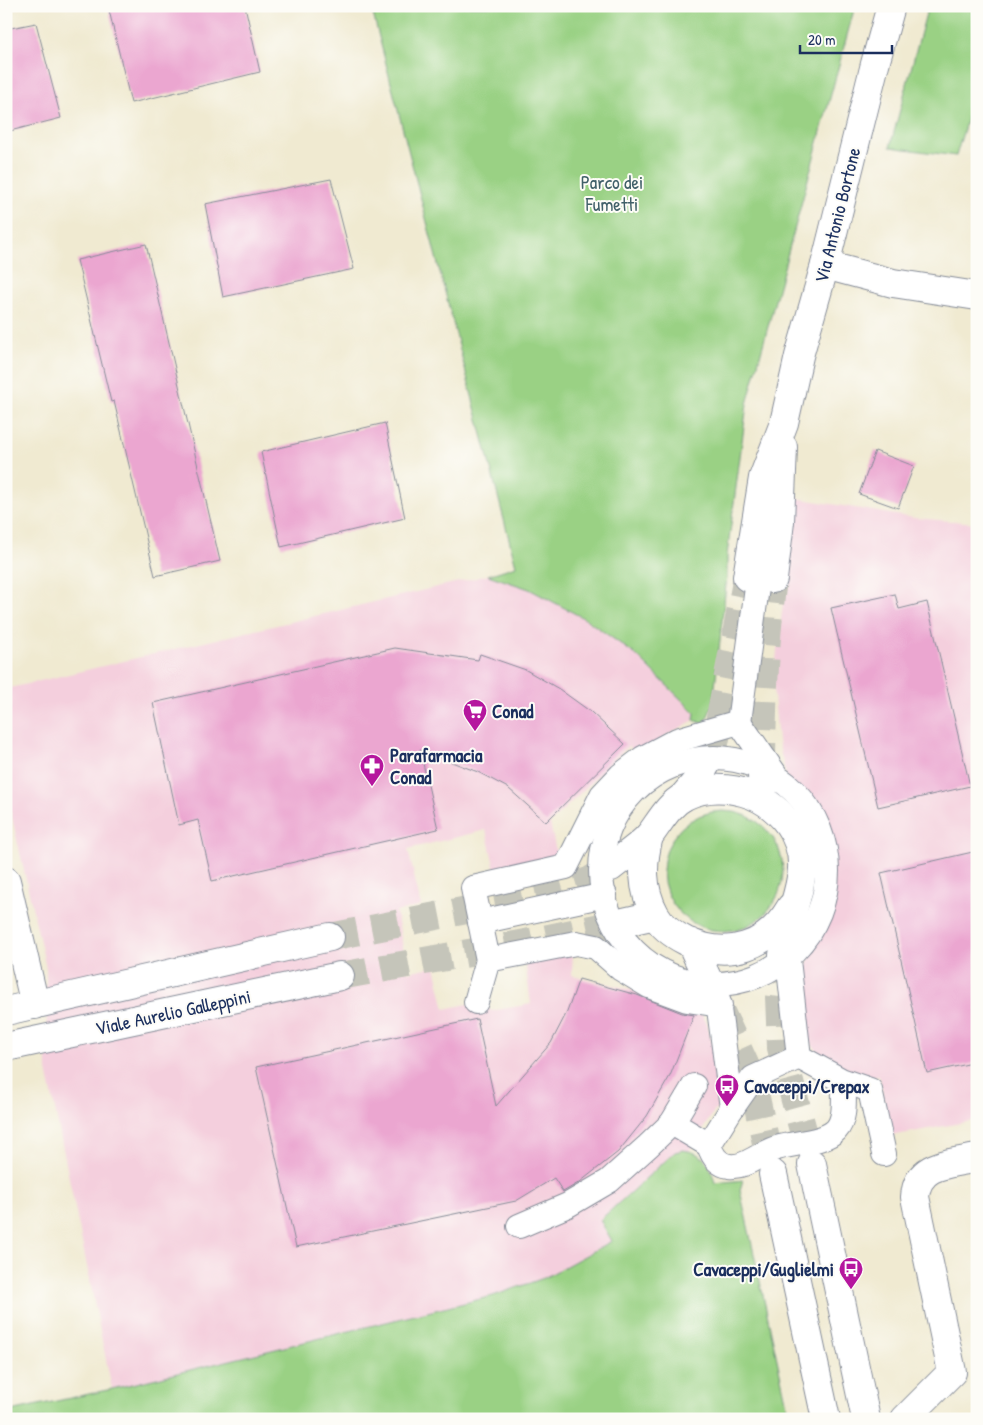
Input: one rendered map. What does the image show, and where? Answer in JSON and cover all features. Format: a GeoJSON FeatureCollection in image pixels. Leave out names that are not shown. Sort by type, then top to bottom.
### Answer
{"type":"FeatureCollection","features":[{"type":"Feature","properties":{"kind":"street","name":"Via Antonio Bortone"},"geometry":{"type":"LineString","coordinates":[[759,578],[780,522],[784,423],[799,356],[825,265],[875,64],[892,6]]}},
{"type":"Feature","properties":{"kind":"street"},"geometry":{"type":"LineString","coordinates":[[825,265],[893,282],[977,296]]}},
{"type":"Feature","properties":{"kind":"street"},"geometry":{"type":"LineString","coordinates":[[759,578],[739,722],[766,783],[786,822],[795,834],[800,849],[802,869],[786,958],[799,1057]]}},
{"type":"Feature","properties":{"kind":"street"},"geometry":{"type":"LineString","coordinates":[[476,1002],[488,960],[473,888],[566,867],[602,795],[621,775],[643,758],[677,740],[739,722]]}},
{"type":"Feature","properties":{"kind":"street"},"geometry":{"type":"LineString","coordinates":[[715,990],[703,985],[679,980],[658,971],[632,948],[619,929],[606,895],[604,865],[612,822],[617,808],[642,779],[655,770],[682,759],[708,756],[737,759],[766,783]]}},
{"type":"Feature","properties":{"kind":"street"},"geometry":{"type":"LineString","coordinates":[[611,867],[649,836],[664,815],[684,797],[708,761]]}},
{"type":"Feature","properties":{"kind":"street"},"geometry":{"type":"LineString","coordinates":[[488,960],[576,943],[596,947],[621,969],[649,986],[687,1000],[750,980],[775,969],[801,947],[814,924],[823,890],[824,870],[821,845],[810,818],[789,788],[766,783],[736,790],[721,788],[703,790],[684,797]]}},
{"type":"Feature","properties":{"kind":"street"},"geometry":{"type":"LineString","coordinates":[[649,836],[644,854],[643,874],[649,900],[655,915],[666,929],[679,938],[716,950],[741,948],[752,944],[773,931],[795,902]]}},
{"type":"Feature","properties":{"kind":"street"},"geometry":{"type":"LineString","coordinates":[[6,881],[35,1005]]}},
{"type":"Feature","properties":{"kind":"street"},"geometry":{"type":"LineString","coordinates":[[480,922],[606,895]]}},
{"type":"Feature","properties":{"kind":"street"},"geometry":{"type":"LineString","coordinates":[[624,922],[655,915]]}},
{"type":"Feature","properties":{"kind":"street","name":"Viale Aurelio Galleppini"},"geometry":{"type":"LineString","coordinates":[[6,1012],[330,938]]}},
{"type":"Feature","properties":{"kind":"street"},"geometry":{"type":"LineString","coordinates":[[691,943],[715,990],[732,1108]]}},
{"type":"Feature","properties":{"kind":"street","name":"Viale Aurelio Galleppini"},"geometry":{"type":"LineString","coordinates":[[6,1047],[340,976]]}},
{"type":"Feature","properties":{"kind":"street"},"geometry":{"type":"LineString","coordinates":[[799,1057],[844,1082],[870,1090],[884,1154]]}},
{"type":"Feature","properties":{"kind":"street"},"geometry":{"type":"LineString","coordinates":[[709,1145],[752,1078],[799,1057]]}},
{"type":"Feature","properties":{"kind":"street"},"geometry":{"type":"LineString","coordinates":[[672,1122],[709,1145],[712,1156],[719,1163],[727,1166],[736,1166],[772,1150],[826,1137],[836,1129],[842,1119],[844,1082]]}},
{"type":"Feature","properties":{"kind":"street"},"geometry":{"type":"LineString","coordinates":[[519,1226],[568,1206],[609,1181],[672,1122],[694,1086]]}},
{"type":"Feature","properties":{"kind":"street"},"geometry":{"type":"LineString","coordinates":[[905,1419],[952,1372],[915,1197],[918,1181],[930,1169],[977,1158]]}},
{"type":"Feature","properties":{"kind":"street"},"geometry":{"type":"LineString","coordinates":[[812,1164],[866,1419]]}},
{"type":"Feature","properties":{"kind":"street"},"geometry":{"type":"LineString","coordinates":[[773,1174],[826,1419]]}},
{"type":"Feature","properties":{"kind":"shaded area"},"geometry":{"type":"Polygon","coordinates":[[[796,498],[914,518],[977,523],[977,1120],[891,1136],[879,1075],[873,1078],[858,1076],[822,1056],[810,1042],[804,1027],[800,979],[810,957],[795,955],[809,936],[819,908],[823,890],[823,857],[817,833],[810,818],[789,788],[778,741],[773,684],[796,498]]]}},
{"type":"Feature","properties":{"kind":"shaded area"},"geometry":{"type":"Polygon","coordinates":[[[488,575],[529,589],[587,620],[636,655],[695,713],[694,720],[665,736],[643,758],[628,746],[550,823],[558,861],[496,874],[486,830],[408,849],[421,906],[396,912],[408,972],[435,966],[445,1009],[481,1001],[491,1011],[531,1004],[525,961],[573,950],[572,975],[696,1006],[707,1023],[727,1103],[722,1108],[715,1110],[689,1151],[683,1150],[600,1220],[612,1241],[544,1278],[493,1296],[112,1389],[47,1070],[46,968],[6,791],[6,689],[488,575]]]}},
{"type":"Feature","properties":{"kind":"green space","name":"Parco dei Fumetti"},"geometry":{"type":"Polygon","coordinates":[[[371,6],[855,6],[747,404],[727,555],[727,575],[713,705],[704,724],[694,720],[695,713],[636,655],[587,620],[529,589],[488,575],[516,566],[371,6]]]}},
{"type":"Feature","properties":{"kind":"green space"},"geometry":{"type":"Polygon","coordinates":[[[928,6],[977,6],[977,85],[956,156],[890,147],[928,6]]]}},
{"type":"Feature","properties":{"kind":"green space"},"geometry":{"type":"Polygon","coordinates":[[[723,811],[735,812],[746,816],[756,821],[765,829],[773,838],[778,848],[782,859],[782,883],[778,894],[773,904],[765,913],[756,921],[746,926],[735,930],[723,931],[711,930],[700,926],[690,921],[681,913],[673,904],[668,894],[664,883],[663,871],[664,859],[668,848],[673,838],[681,829],[690,821],[700,816],[711,812],[723,811]]]}},
{"type":"Feature","properties":{"kind":"green space"},"geometry":{"type":"Polygon","coordinates":[[[683,1150],[697,1154],[705,1160],[711,1170],[715,1183],[743,1180],[740,1190],[790,1419],[6,1419],[6,1412],[112,1389],[493,1296],[544,1278],[612,1241],[600,1220],[675,1152],[683,1150]]]}},
{"type":"Feature","properties":{"kind":"building"},"geometry":{"type":"Polygon","coordinates":[[[108,6],[245,6],[260,72],[131,103],[108,6]]]}},
{"type":"Feature","properties":{"kind":"building"},"geometry":{"type":"Polygon","coordinates":[[[36,23],[61,118],[6,132],[6,29],[36,23]]]}},
{"type":"Feature","properties":{"kind":"building"},"geometry":{"type":"Polygon","coordinates":[[[331,179],[354,269],[223,297],[205,204],[331,179]]]}},
{"type":"Feature","properties":{"kind":"building"},"geometry":{"type":"Polygon","coordinates":[[[146,244],[220,561],[155,576],[114,401],[111,402],[77,260],[146,244]]]}},
{"type":"Feature","properties":{"kind":"building"},"geometry":{"type":"Polygon","coordinates":[[[385,423],[405,518],[281,547],[261,452],[385,423]]]}},
{"type":"Feature","properties":{"kind":"building"},"geometry":{"type":"Polygon","coordinates":[[[875,451],[914,466],[898,508],[859,494],[875,451]]]}},
{"type":"Feature","properties":{"kind":"building"},"geometry":{"type":"Polygon","coordinates":[[[895,594],[899,609],[927,602],[970,786],[878,807],[831,608],[895,594]]]}},
{"type":"Feature","properties":{"kind":"building"},"geometry":{"type":"Polygon","coordinates":[[[395,648],[478,660],[480,654],[526,670],[559,689],[591,712],[625,744],[546,822],[508,788],[478,772],[420,750],[438,829],[212,881],[198,820],[179,825],[153,703],[395,648]]]}},
{"type":"Feature","properties":{"kind":"building"},"geometry":{"type":"Polygon","coordinates":[[[977,851],[977,1062],[927,1073],[881,873],[977,851]]]}},
{"type":"Feature","properties":{"kind":"building"},"geometry":{"type":"Polygon","coordinates":[[[579,979],[637,995],[682,1013],[694,1015],[670,1076],[647,1116],[618,1152],[580,1182],[563,1192],[554,1178],[516,1201],[296,1247],[256,1067],[477,1019],[496,1106],[551,1043],[567,1012],[579,979]]]}},
{"type":"Feature","properties":{"kind":"tunnel"},"geometry":{"type":"LineString","coordinates":[[708,761],[715,743],[747,577]]}},
{"type":"Feature","properties":{"kind":"tunnel"},"geometry":{"type":"LineString","coordinates":[[762,771],[764,675],[773,579]]}},
{"type":"Feature","properties":{"kind":"tunnel"},"geometry":{"type":"LineString","coordinates":[[330,937],[543,895],[589,881],[611,867]]}},
{"type":"Feature","properties":{"kind":"tunnel"},"geometry":{"type":"LineString","coordinates":[[340,976],[525,943],[624,922]]}},
{"type":"Feature","properties":{"kind":"tunnel"},"geometry":{"type":"LineString","coordinates":[[783,955],[779,997],[781,1048],[812,1164]]}},
{"type":"Feature","properties":{"kind":"tunnel"},"geometry":{"type":"LineString","coordinates":[[721,1012],[745,1064],[756,1098],[773,1174]]}},
{"type":"Feature","properties":{"kind":"place","name":"Conad"},"geometry":{"type":"Point","coordinates":[475,732]}},
{"type":"Feature","properties":{"kind":"place","name":"Parafarmacia Conad"},"geometry":{"type":"Point","coordinates":[372,787]}},
{"type":"Feature","properties":{"kind":"place","name":"Cavaceppi/Crepax"},"geometry":{"type":"Point","coordinates":[727,1107]}},
{"type":"Feature","properties":{"kind":"place","name":"Cavaceppi/Guglielmi"},"geometry":{"type":"Point","coordinates":[851,1290]}}]}
